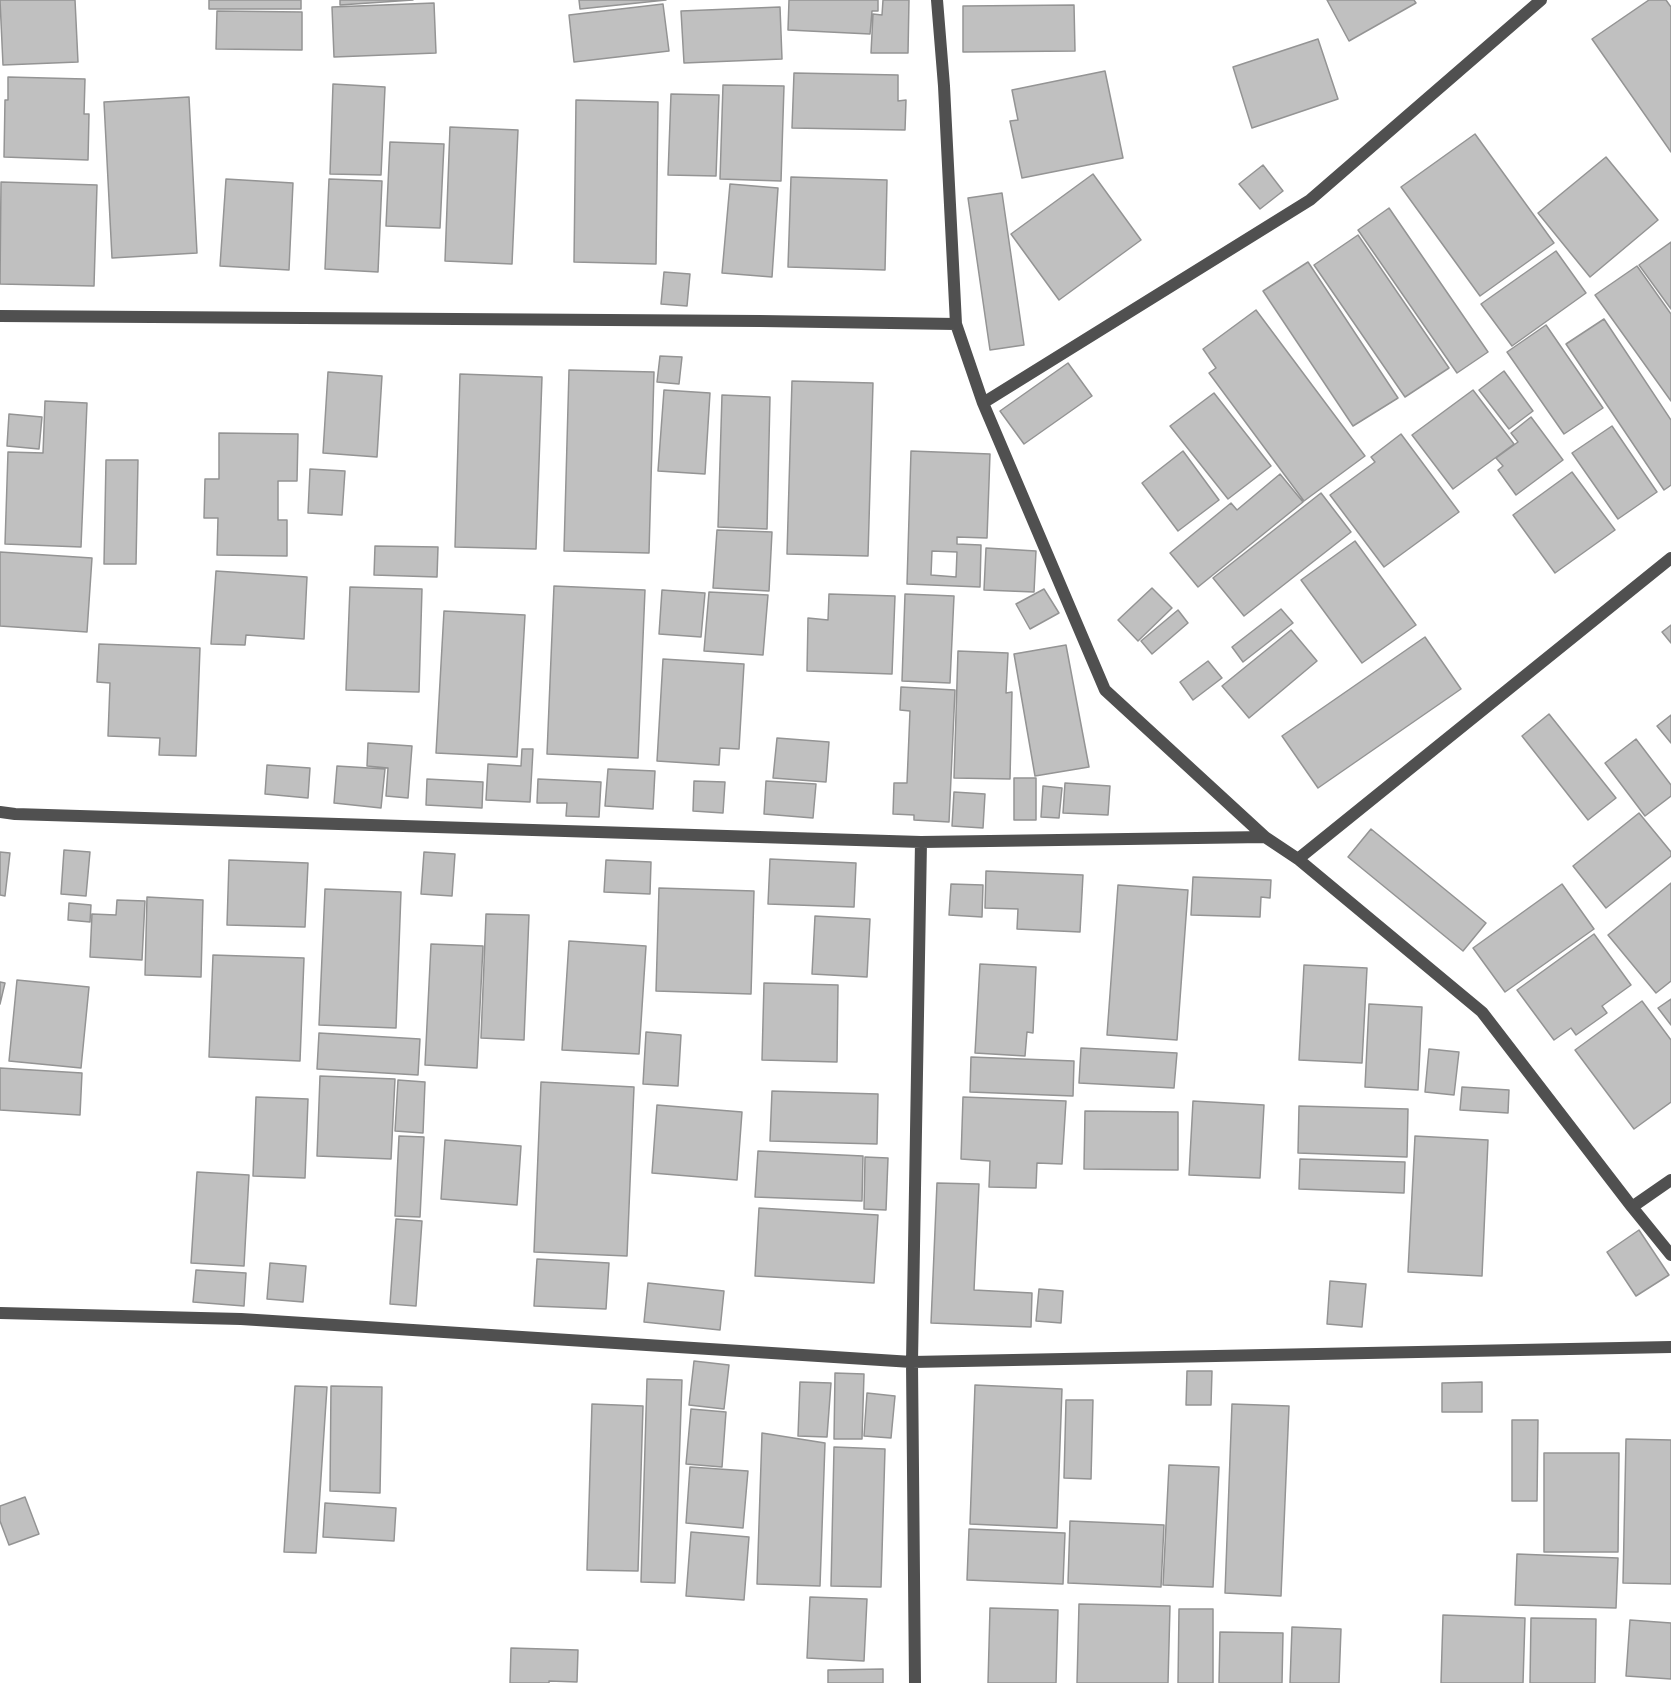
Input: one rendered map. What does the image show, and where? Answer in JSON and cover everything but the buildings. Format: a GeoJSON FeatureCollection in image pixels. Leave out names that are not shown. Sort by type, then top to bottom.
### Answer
{"type":"FeatureCollection","features":[{"type":"Feature","properties":{"kind":"street"},"geometry":{"type":"LineString","coordinates":[[937,0],[944,86],[956,324],[984,403],[1105,690],[1265,837],[1298,859],[1482,1012],[1671,1256]]}},
{"type":"Feature","properties":{"kind":"street"},"geometry":{"type":"LineString","coordinates":[[984,403],[1310,200],[1541,0]]}},
{"type":"Feature","properties":{"kind":"street"},"geometry":{"type":"LineString","coordinates":[[0,316],[956,324]]}},
{"type":"Feature","properties":{"kind":"street"},"geometry":{"type":"LineString","coordinates":[[1298,859],[1671,558]]}},
{"type":"Feature","properties":{"kind":"street"},"geometry":{"type":"LineString","coordinates":[[0,812],[921,842],[1265,837]]}},
{"type":"Feature","properties":{"kind":"street"},"geometry":{"type":"LineString","coordinates":[[915,1683],[912,1362],[921,842]]}},
{"type":"Feature","properties":{"kind":"street"},"geometry":{"type":"LineString","coordinates":[[1632,1207],[1671,1180]]}},
{"type":"Feature","properties":{"kind":"street"},"geometry":{"type":"LineString","coordinates":[[0,1313],[241,1319],[912,1362],[1671,1347]]}}]}
